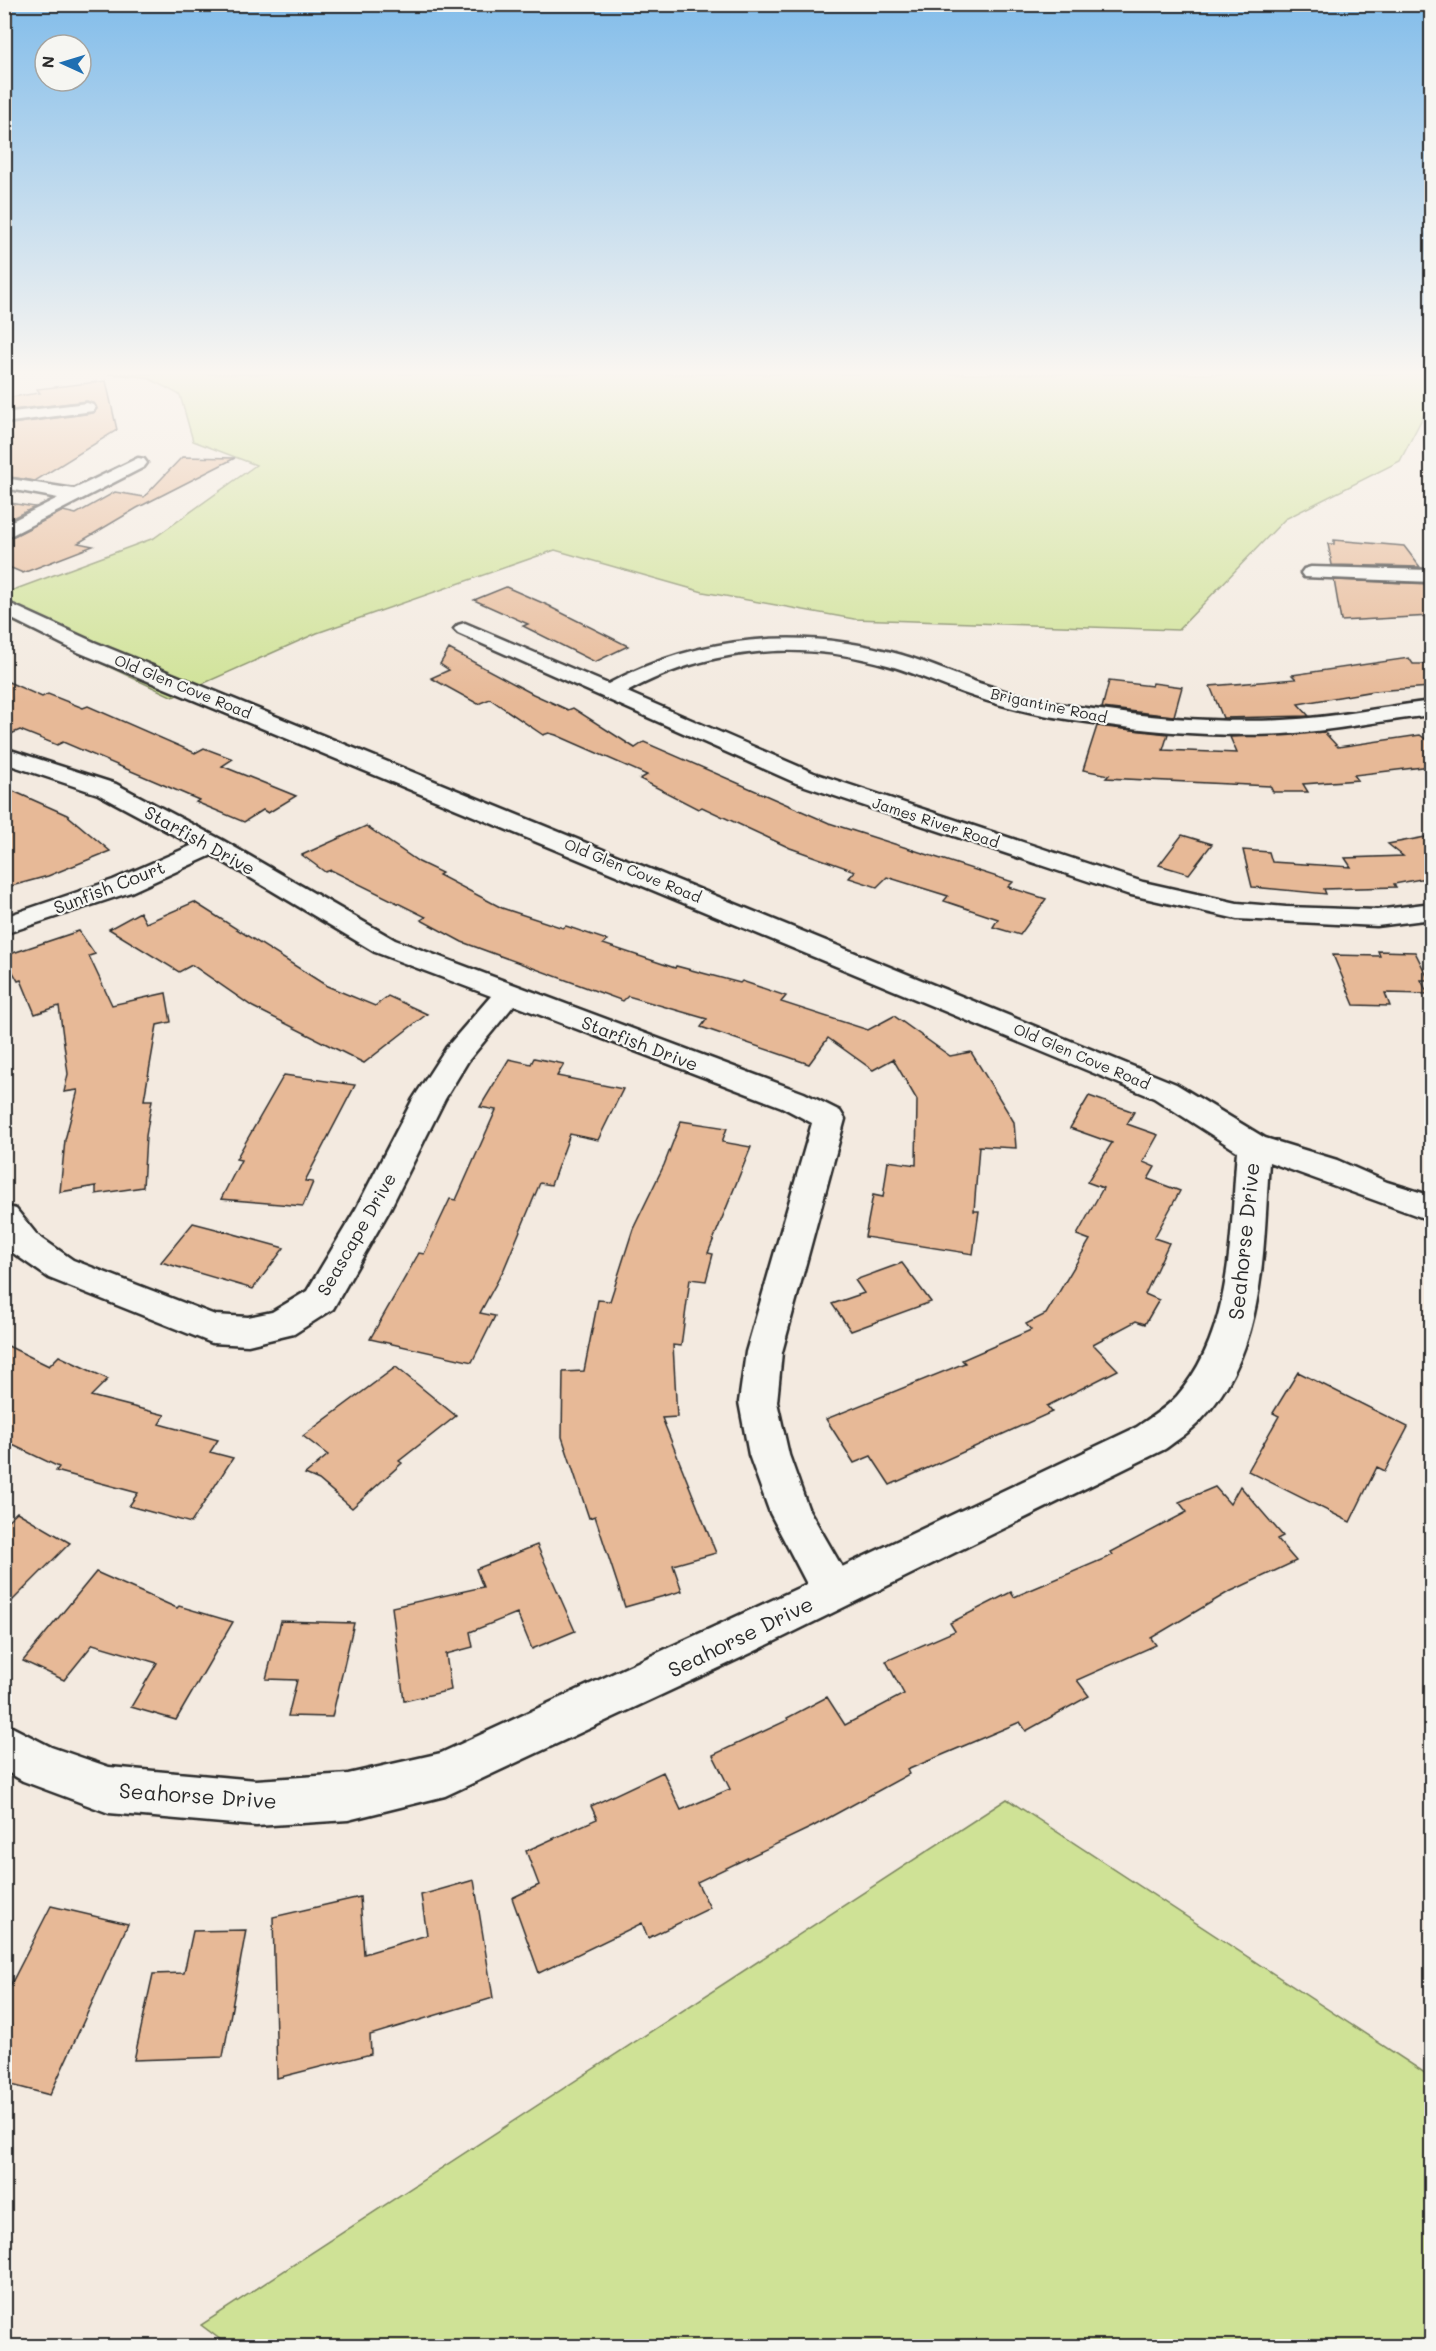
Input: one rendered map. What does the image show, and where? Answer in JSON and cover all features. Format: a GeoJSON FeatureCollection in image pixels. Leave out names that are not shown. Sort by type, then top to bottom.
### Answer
{"type":"FeatureCollection","features":[{"type":"Feature","properties":{"kind":"street"},"geometry":{"type":"LineString","coordinates":[[8,484],[75,495]]}},
{"type":"Feature","properties":{"kind":"street"},"geometry":{"type":"LineString","coordinates":[[4,533],[97,484]]}},
{"type":"Feature","properties":{"kind":"street"},"geometry":{"type":"LineString","coordinates":[[1311,573],[1431,576]]}},
{"type":"Feature","properties":{"kind":"street","name":"Old Glen Cove Road"},"geometry":{"type":"LineString","coordinates":[[4,607],[86,646],[1165,1090],[1254,1146],[1324,1168],[1375,1190],[1431,1209]]}},
{"type":"Feature","properties":{"kind":"street","name":"James River Road"},"geometry":{"type":"LineString","coordinates":[[465,629],[806,778],[1136,888],[1238,911],[1286,915],[1377,918],[1431,911]]}},
{"type":"Feature","properties":{"kind":"street","name":"Brigantine Road"},"geometry":{"type":"LineString","coordinates":[[609,693],[639,674],[693,654],[722,648],[806,645],[867,653],[901,662],[1018,702],[1148,723],[1214,728],[1310,725],[1431,708]]}},
{"type":"Feature","properties":{"kind":"street","name":"Starfish Drive"},"geometry":{"type":"LineString","coordinates":[[4,755],[107,789],[213,845],[386,946],[793,1100],[829,1119],[764,1352],[758,1402],[770,1455],[790,1513],[833,1591]]}},
{"type":"Feature","properties":{"kind":"street","name":"Sunfish Court"},"geometry":{"type":"LineString","coordinates":[[4,926],[122,886],[213,845]]}},
{"type":"Feature","properties":{"kind":"street","name":"Seascape Drive"},"geometry":{"type":"LineString","coordinates":[[4,1218],[26,1244],[61,1269],[212,1329],[248,1330],[281,1324],[320,1300],[372,1211],[429,1099],[457,1054],[509,993]]}},
{"type":"Feature","properties":{"kind":"street","name":"Seahorse Drive"},"geometry":{"type":"LineString","coordinates":[[4,1745],[39,1765],[109,1790],[256,1803],[348,1797],[445,1774],[736,1639],[1151,1438],[1190,1407],[1218,1369],[1231,1339],[1239,1304],[1254,1146]]}},
{"type":"Feature","properties":{"kind":"green space"},"geometry":{"type":"Polygon","coordinates":[[[230,484],[1355,484],[1285,519],[1178,630],[854,619],[703,592],[555,550],[317,633],[173,697],[5,618],[5,593],[154,538],[230,484]]]}},
{"type":"Feature","properties":{"kind":"green space"},"geometry":{"type":"Polygon","coordinates":[[[1007,1799],[1431,2077],[1431,2346],[229,2346],[201,2325],[1007,1799]]]}},
{"type":"Feature","properties":{"kind":"building"},"geometry":{"type":"Polygon","coordinates":[[[157,484],[185,484],[137,508],[78,543],[93,546],[23,573],[4,565],[4,541],[63,511],[76,514],[115,492],[144,497],[157,484]]]}},
{"type":"Feature","properties":{"kind":"building"},"geometry":{"type":"Polygon","coordinates":[[[4,502],[35,507],[4,522],[4,502]]]}},
{"type":"Feature","properties":{"kind":"building"},"geometry":{"type":"Polygon","coordinates":[[[1334,540],[1404,546],[1420,567],[1332,565],[1328,544],[1334,544],[1334,540]]]}},
{"type":"Feature","properties":{"kind":"building"},"geometry":{"type":"Polygon","coordinates":[[[1334,580],[1431,584],[1431,616],[1341,621],[1334,580]]]}},
{"type":"Feature","properties":{"kind":"building"},"geometry":{"type":"Polygon","coordinates":[[[506,587],[552,607],[550,607],[628,646],[595,662],[523,626],[528,624],[474,600],[506,587]]]}},
{"type":"Feature","properties":{"kind":"building"},"geometry":{"type":"Polygon","coordinates":[[[449,649],[533,694],[568,710],[573,708],[635,748],[644,742],[829,823],[1013,882],[1008,887],[1046,899],[1020,935],[993,927],[998,919],[944,901],[948,896],[887,877],[877,887],[849,878],[855,871],[790,848],[702,807],[698,809],[640,779],[647,775],[556,735],[549,733],[543,735],[490,699],[478,704],[431,678],[449,670],[440,664],[449,649]]]}},
{"type":"Feature","properties":{"kind":"building"},"geometry":{"type":"Polygon","coordinates":[[[1409,658],[1413,664],[1431,664],[1431,687],[1374,691],[1298,704],[1309,716],[1223,718],[1210,686],[1296,679],[1292,675],[1409,658]]]}},
{"type":"Feature","properties":{"kind":"building"},"geometry":{"type":"Polygon","coordinates":[[[4,680],[42,697],[48,694],[83,708],[88,706],[195,753],[204,748],[233,759],[222,766],[296,796],[268,813],[263,810],[244,822],[196,802],[199,800],[63,742],[57,745],[20,730],[4,737],[4,680]]]}},
{"type":"Feature","properties":{"kind":"building"},"geometry":{"type":"Polygon","coordinates":[[[1109,681],[1182,687],[1174,716],[1102,708],[1109,681]]]}},
{"type":"Feature","properties":{"kind":"building"},"geometry":{"type":"Polygon","coordinates":[[[1097,726],[1168,734],[1163,750],[1237,753],[1230,737],[1324,732],[1338,747],[1420,735],[1431,743],[1431,766],[1354,775],[1358,780],[1303,784],[1308,792],[1273,792],[1270,786],[1106,778],[1109,775],[1083,770],[1097,726]]]}},
{"type":"Feature","properties":{"kind":"building"},"geometry":{"type":"Polygon","coordinates":[[[4,787],[67,815],[110,851],[48,876],[4,888],[4,787]]]}},
{"type":"Feature","properties":{"kind":"building"},"geometry":{"type":"Polygon","coordinates":[[[366,826],[419,862],[442,873],[439,875],[502,908],[607,940],[603,944],[675,968],[676,966],[740,983],[742,981],[786,996],[781,1002],[868,1030],[894,1016],[950,1056],[971,1052],[1014,1122],[1016,1148],[979,1146],[974,1211],[979,1211],[973,1254],[865,1237],[873,1195],[883,1197],[888,1161],[916,1165],[917,1100],[893,1059],[873,1070],[828,1038],[809,1064],[701,1027],[707,1019],[628,996],[623,1001],[462,942],[421,920],[426,917],[331,870],[325,872],[302,855],[366,826]]]}},
{"type":"Feature","properties":{"kind":"building"},"geometry":{"type":"Polygon","coordinates":[[[1182,835],[1212,844],[1189,874],[1159,865],[1182,835]]]}},
{"type":"Feature","properties":{"kind":"building"},"geometry":{"type":"Polygon","coordinates":[[[1431,836],[1431,883],[1426,878],[1394,884],[1396,887],[1324,889],[1326,894],[1252,887],[1243,850],[1269,852],[1272,862],[1351,867],[1345,858],[1403,856],[1388,844],[1431,836]]]}},
{"type":"Feature","properties":{"kind":"building"},"geometry":{"type":"Polygon","coordinates":[[[194,902],[327,986],[375,1006],[388,996],[427,1014],[364,1063],[253,1007],[192,965],[179,972],[109,929],[140,912],[146,923],[194,902]]]}},
{"type":"Feature","properties":{"kind":"building"},"geometry":{"type":"Polygon","coordinates":[[[79,931],[95,954],[89,956],[112,1005],[166,993],[171,1022],[157,1025],[144,1100],[152,1100],[146,1136],[143,1187],[96,1194],[96,1186],[60,1192],[65,1140],[78,1090],[64,1092],[68,1074],[59,1006],[35,1014],[21,980],[18,981],[4,956],[79,931]]]}},
{"type":"Feature","properties":{"kind":"building"},"geometry":{"type":"Polygon","coordinates":[[[1378,951],[1415,952],[1429,980],[1421,980],[1428,994],[1385,993],[1390,1006],[1354,1005],[1333,955],[1380,956],[1378,951]]]}},
{"type":"Feature","properties":{"kind":"building"},"geometry":{"type":"Polygon","coordinates":[[[534,1058],[564,1064],[557,1076],[623,1089],[598,1140],[570,1134],[551,1185],[540,1183],[504,1269],[480,1313],[495,1316],[472,1362],[370,1339],[419,1253],[424,1254],[450,1199],[456,1200],[496,1110],[480,1107],[509,1059],[531,1064],[534,1058]]]}},
{"type":"Feature","properties":{"kind":"building"},"geometry":{"type":"Polygon","coordinates":[[[284,1075],[355,1085],[305,1181],[313,1182],[303,1206],[221,1199],[241,1160],[236,1159],[284,1075]]]}},
{"type":"Feature","properties":{"kind":"building"},"geometry":{"type":"Polygon","coordinates":[[[1089,1096],[1134,1112],[1127,1124],[1158,1135],[1143,1162],[1155,1167],[1148,1179],[1180,1191],[1154,1238],[1169,1243],[1145,1294],[1159,1300],[1145,1324],[1136,1321],[1093,1344],[1118,1370],[1047,1406],[1052,1412],[890,1485],[871,1456],[854,1463],[826,1419],[965,1363],[962,1360],[1031,1330],[1026,1324],[1046,1314],[1090,1240],[1077,1235],[1103,1188],[1087,1182],[1112,1143],[1070,1128],[1089,1096]]]}},
{"type":"Feature","properties":{"kind":"building"},"geometry":{"type":"Polygon","coordinates":[[[681,1121],[727,1128],[722,1142],[751,1147],[708,1253],[713,1254],[706,1281],[690,1279],[681,1346],[673,1345],[677,1417],[662,1418],[716,1553],[673,1565],[682,1591],[625,1607],[595,1516],[589,1518],[562,1437],[563,1372],[584,1371],[598,1300],[610,1301],[633,1229],[664,1165],[681,1121]]]}},
{"type":"Feature","properties":{"kind":"building"},"geometry":{"type":"Polygon","coordinates":[[[193,1223],[284,1248],[253,1289],[161,1262],[193,1223]]]}},
{"type":"Feature","properties":{"kind":"building"},"geometry":{"type":"Polygon","coordinates":[[[902,1263],[931,1302],[851,1331],[832,1304],[864,1293],[855,1280],[902,1263]]]}},
{"type":"Feature","properties":{"kind":"building"},"geometry":{"type":"Polygon","coordinates":[[[4,1344],[49,1366],[59,1356],[108,1379],[91,1396],[165,1415],[159,1424],[218,1440],[210,1452],[233,1458],[191,1523],[129,1506],[138,1493],[56,1471],[59,1467],[4,1441],[4,1344]]]}},
{"type":"Feature","properties":{"kind":"building"},"geometry":{"type":"Polygon","coordinates":[[[396,1367],[456,1416],[399,1461],[402,1463],[352,1508],[319,1480],[305,1474],[328,1455],[303,1436],[396,1367]]]}},
{"type":"Feature","properties":{"kind":"building"},"geometry":{"type":"Polygon","coordinates":[[[1298,1372],[1408,1427],[1385,1471],[1377,1467],[1350,1522],[1248,1471],[1279,1416],[1273,1413],[1298,1372]]]}},
{"type":"Feature","properties":{"kind":"building"},"geometry":{"type":"Polygon","coordinates":[[[1240,1486],[1283,1536],[1277,1539],[1296,1561],[1227,1593],[1151,1638],[1156,1645],[1077,1680],[1089,1696],[1026,1731],[1020,1722],[907,1770],[909,1774],[812,1827],[697,1882],[710,1908],[648,1938],[642,1923],[539,1973],[512,1898],[539,1885],[526,1851],[597,1819],[591,1806],[663,1772],[681,1810],[730,1789],[713,1755],[788,1720],[787,1718],[827,1697],[845,1725],[904,1694],[886,1661],[955,1631],[950,1623],[1011,1592],[1014,1597],[1113,1555],[1111,1552],[1187,1512],[1179,1502],[1215,1487],[1230,1504],[1240,1486]]]}},
{"type":"Feature","properties":{"kind":"building"},"geometry":{"type":"Polygon","coordinates":[[[17,1512],[70,1543],[4,1609],[4,1524],[17,1512]]]}},
{"type":"Feature","properties":{"kind":"building"},"geometry":{"type":"Polygon","coordinates":[[[537,1545],[575,1631],[532,1649],[517,1613],[470,1632],[473,1647],[446,1654],[451,1690],[404,1701],[392,1607],[483,1587],[476,1569],[537,1545]]]}},
{"type":"Feature","properties":{"kind":"building"},"geometry":{"type":"Polygon","coordinates":[[[96,1572],[177,1608],[179,1606],[233,1622],[176,1720],[131,1707],[157,1663],[93,1644],[64,1680],[23,1661],[96,1572]]]}},
{"type":"Feature","properties":{"kind":"building"},"geometry":{"type":"Polygon","coordinates":[[[281,1621],[354,1623],[332,1717],[288,1716],[297,1680],[266,1679],[281,1621]]]}},
{"type":"Feature","properties":{"kind":"building"},"geometry":{"type":"Polygon","coordinates":[[[474,1880],[493,1998],[370,2035],[371,2054],[277,2078],[273,1917],[360,1897],[364,1954],[427,1935],[421,1895],[474,1880]]]}},
{"type":"Feature","properties":{"kind":"building"},"geometry":{"type":"Polygon","coordinates":[[[51,1906],[128,1924],[50,2095],[4,2083],[4,1998],[51,1906]]]}},
{"type":"Feature","properties":{"kind":"building"},"geometry":{"type":"Polygon","coordinates":[[[246,1930],[223,2057],[134,2060],[153,1974],[184,1973],[193,1931],[246,1930]]]}}]}
